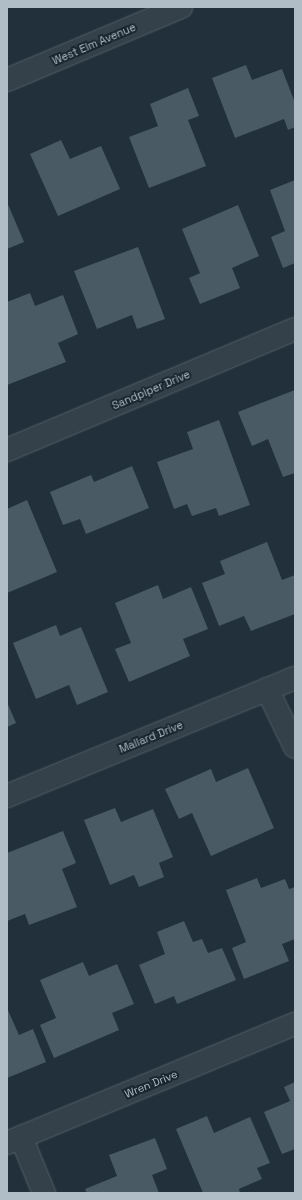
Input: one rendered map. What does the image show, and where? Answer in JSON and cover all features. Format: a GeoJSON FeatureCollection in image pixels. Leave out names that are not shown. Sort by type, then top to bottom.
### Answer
{"type":"FeatureCollection","features":[{"type":"Feature","properties":{"kind":"street","name":"West Elm Avenue"},"geometry":{"type":"LineString","coordinates":[[7,80],[181,7]]}},
{"type":"Feature","properties":{"kind":"street","name":"Sandpiper Drive"},"geometry":{"type":"LineString","coordinates":[[7,450],[295,329]]}},
{"type":"Feature","properties":{"kind":"street","name":"Mallard Drive"},"geometry":{"type":"LineString","coordinates":[[7,796],[295,678]]}},
{"type":"Feature","properties":{"kind":"street"},"geometry":{"type":"LineString","coordinates":[[267,689],[295,747]]}},
{"type":"Feature","properties":{"kind":"street","name":"Wren Drive"},"geometry":{"type":"LineString","coordinates":[[14,1140],[295,1024]]}},
{"type":"Feature","properties":{"kind":"street"},"geometry":{"type":"LineString","coordinates":[[14,1140],[44,1193]]}},
{"type":"Feature","properties":{"kind":"building"},"geometry":{"type":"Polygon","coordinates":[[[246,65],[252,80],[282,69],[295,103],[295,127],[288,130],[284,119],[235,138],[212,78],[246,65]]]}},
{"type":"Feature","properties":{"kind":"building"},"geometry":{"type":"Polygon","coordinates":[[[188,88],[199,116],[188,120],[206,166],[149,188],[129,137],[158,126],[150,104],[188,88]]]}},
{"type":"Feature","properties":{"kind":"building"},"geometry":{"type":"Polygon","coordinates":[[[61,140],[70,159],[101,146],[120,189],[58,216],[30,154],[61,140]]]}},
{"type":"Feature","properties":{"kind":"building"},"geometry":{"type":"Polygon","coordinates":[[[295,180],[295,263],[283,268],[271,237],[285,231],[270,190],[295,180]]]}},
{"type":"Feature","properties":{"kind":"building"},"geometry":{"type":"Polygon","coordinates":[[[7,202],[24,242],[7,249],[7,202]]]}},
{"type":"Feature","properties":{"kind":"building"},"geometry":{"type":"Polygon","coordinates":[[[238,205],[259,256],[232,268],[240,288],[200,304],[189,278],[200,273],[182,229],[238,205]]]}},
{"type":"Feature","properties":{"kind":"building"},"geometry":{"type":"Polygon","coordinates":[[[138,247],[165,319],[137,329],[132,315],[97,329],[74,271],[138,247]]]}},
{"type":"Feature","properties":{"kind":"building"},"geometry":{"type":"Polygon","coordinates":[[[30,293],[35,306],[63,295],[78,334],[58,343],[66,362],[7,385],[7,302],[30,293]]]}},
{"type":"Feature","properties":{"kind":"building"},"geometry":{"type":"Polygon","coordinates":[[[295,390],[295,473],[283,477],[268,439],[252,446],[238,412],[295,390]]]}},
{"type":"Feature","properties":{"kind":"building"},"geometry":{"type":"Polygon","coordinates":[[[219,420],[250,505],[219,516],[216,508],[192,516],[187,504],[174,509],[157,462],[193,449],[187,432],[219,420]]]}},
{"type":"Feature","properties":{"kind":"building"},"geometry":{"type":"Polygon","coordinates":[[[132,466],[149,508],[86,534],[80,519],[63,525],[50,492],[91,475],[94,482],[132,466]]]}},
{"type":"Feature","properties":{"kind":"building"},"geometry":{"type":"Polygon","coordinates":[[[27,500],[57,572],[7,593],[7,509],[27,500]]]}},
{"type":"Feature","properties":{"kind":"building"},"geometry":{"type":"Polygon","coordinates":[[[267,542],[282,580],[295,575],[295,614],[251,631],[244,616],[219,626],[202,583],[225,574],[220,561],[267,542]]]}},
{"type":"Feature","properties":{"kind":"building"},"geometry":{"type":"Polygon","coordinates":[[[158,585],[163,599],[191,587],[208,629],[183,639],[190,656],[129,682],[115,649],[131,643],[115,603],[158,585]]]}},
{"type":"Feature","properties":{"kind":"building"},"geometry":{"type":"Polygon","coordinates":[[[56,625],[60,636],[81,627],[108,692],[77,705],[69,685],[36,699],[13,643],[56,625]]]}},
{"type":"Feature","properties":{"kind":"building"},"geometry":{"type":"Polygon","coordinates":[[[7,702],[16,723],[7,727],[7,702]]]}},
{"type":"Feature","properties":{"kind":"building"},"geometry":{"type":"Polygon","coordinates":[[[248,768],[274,828],[211,856],[192,813],[179,819],[165,789],[211,769],[216,782],[248,768]]]}},
{"type":"Feature","properties":{"kind":"building"},"geometry":{"type":"Polygon","coordinates":[[[115,808],[121,822],[153,809],[173,857],[159,863],[164,877],[139,887],[134,875],[110,885],[84,820],[115,808]]]}},
{"type":"Feature","properties":{"kind":"building"},"geometry":{"type":"Polygon","coordinates":[[[63,831],[76,863],[62,869],[77,907],[29,925],[25,914],[7,921],[7,853],[63,831]]]}},
{"type":"Feature","properties":{"kind":"building"},"geometry":{"type":"Polygon","coordinates":[[[257,878],[261,888],[285,879],[289,889],[295,887],[295,939],[282,944],[289,961],[244,979],[232,948],[246,942],[226,890],[257,878]]]}},
{"type":"Feature","properties":{"kind":"building"},"geometry":{"type":"Polygon","coordinates":[[[184,921],[193,942],[202,939],[208,953],[222,948],[236,980],[177,1004],[174,996],[155,1004],[139,965],[165,954],[157,932],[184,921]]]}},
{"type":"Feature","properties":{"kind":"building"},"geometry":{"type":"Polygon","coordinates":[[[83,962],[89,976],[117,964],[134,1004],[112,1013],[119,1030],[54,1058],[40,1025],[56,1018],[40,980],[83,962]]]}},
{"type":"Feature","properties":{"kind":"building"},"geometry":{"type":"Polygon","coordinates":[[[7,1008],[19,1035],[33,1029],[46,1062],[7,1078],[7,1008]]]}},
{"type":"Feature","properties":{"kind":"building"},"geometry":{"type":"Polygon","coordinates":[[[295,1082],[295,1149],[282,1154],[264,1112],[290,1101],[284,1087],[295,1082]]]}},
{"type":"Feature","properties":{"kind":"building"},"geometry":{"type":"Polygon","coordinates":[[[207,1116],[214,1133],[250,1117],[270,1163],[257,1168],[262,1179],[239,1189],[240,1193],[203,1193],[176,1129],[207,1116]]]}},
{"type":"Feature","properties":{"kind":"building"},"geometry":{"type":"Polygon","coordinates":[[[155,1138],[167,1169],[152,1175],[159,1193],[87,1193],[85,1189],[117,1176],[109,1155],[155,1138]]]}}]}
